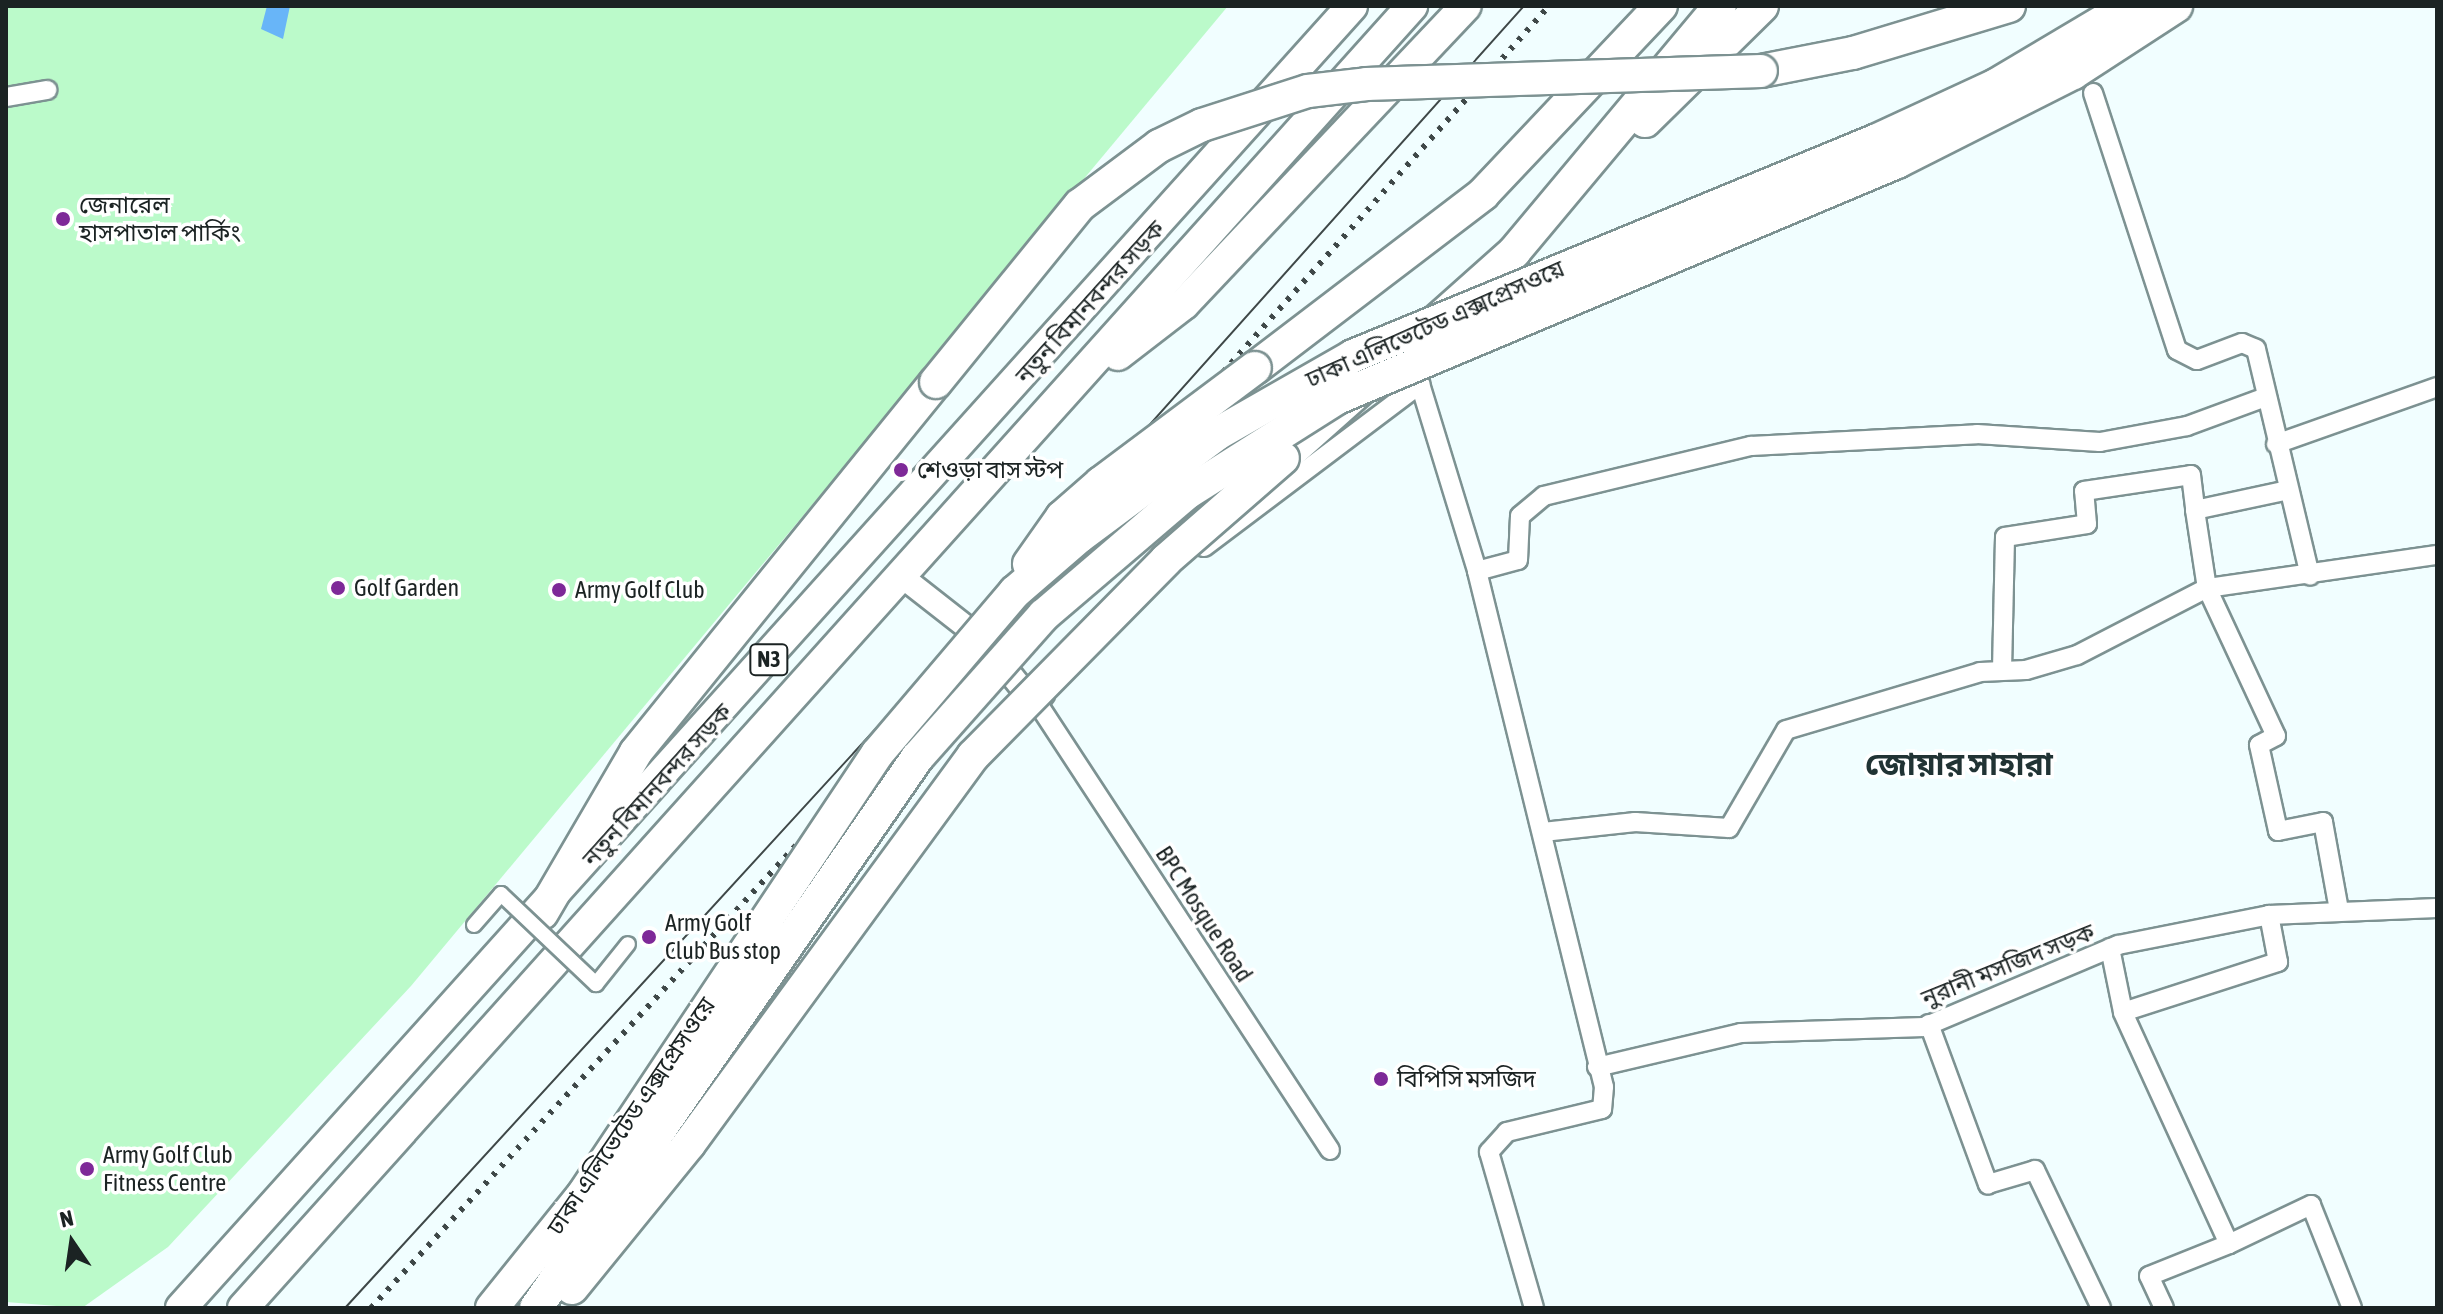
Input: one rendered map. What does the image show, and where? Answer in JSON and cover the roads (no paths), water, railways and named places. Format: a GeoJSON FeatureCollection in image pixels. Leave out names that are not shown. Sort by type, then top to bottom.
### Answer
{"type":"FeatureCollection","features":[{"type":"Feature","properties":{"kind":"highway","name":"নতুন বিমানবন্দর সড়ক"},"geometry":{"type":"LineString","coordinates":[[181,1308],[542,913],[1352,6]]}},
{"type":"Feature","properties":{"kind":"highway","name":"নতুন বিমানবন্দর সড়ক"},"geometry":{"type":"LineString","coordinates":[[243,1308],[905,579],[1058,402],[1412,6]]}},
{"type":"Feature","properties":{"kind":"highway"},"geometry":{"type":"LineString","coordinates":[[1058,402],[1184,304],[1466,6]]}},
{"type":"Feature","properties":{"kind":"highway"},"geometry":{"type":"LineString","coordinates":[[1015,592],[1062,517],[1143,447],[1426,245],[1661,6]]}},
{"type":"Feature","properties":{"kind":"highway"},"geometry":{"type":"LineString","coordinates":[[555,1308],[689,1144],[973,756],[1166,560],[1477,289],[1587,169],[1720,6]]}},
{"type":"Feature","properties":{"kind":"highway"},"geometry":{"type":"LineString","coordinates":[[1587,169],[1714,60],[1762,6]]}},
{"type":"Feature","properties":{"kind":"highway"},"geometry":{"type":"LineString","coordinates":[[542,913],[636,752],[1080,205],[1159,146],[1240,111],[1367,84],[1761,71],[1853,53],[2009,6]]}},
{"type":"Feature","properties":{"kind":"highway","name":"ঢাকা এলিভেটেড এক্সপ্রেসওয়ে"},"geometry":{"type":"LineString","coordinates":[[492,1308],[583,1195],[877,754],[1015,592],[1204,443],[1353,356],[1875,141],[1996,85],[2129,6]]}},
{"type":"Feature","properties":{"kind":"highway","name":"ঢাকা এলিভেটেড এক্সপ্রেসওয়ে"},"geometry":{"type":"LineString","coordinates":[[538,1308],[917,758],[1044,615],[1187,493],[1337,398],[1897,162],[2073,73],[2176,6]]}},
{"type":"Feature","properties":{"kind":"street"},"geometry":{"type":"LineString","coordinates":[[6,97],[47,90]]}},
{"type":"Feature","properties":{"kind":"street"},"geometry":{"type":"LineString","coordinates":[[2093,93],[2177,350],[2197,360],[2250,343],[2310,576]]}},
{"type":"Feature","properties":{"kind":"street"},"geometry":{"type":"LineString","coordinates":[[538,1308],[696,1107],[1038,704],[1158,584],[1368,416],[1420,384],[1477,571],[1543,832],[1597,1067],[1602,1109],[1507,1132],[1489,1152],[1534,1308]]}},
{"type":"Feature","properties":{"kind":"street"},"geometry":{"type":"LineString","coordinates":[[2276,444],[2437,387]]}},
{"type":"Feature","properties":{"kind":"street"},"geometry":{"type":"LineString","coordinates":[[1477,571],[1518,560],[1520,516],[1544,496],[1751,446],[1977,434],[2100,442],[2187,426],[2266,397]]}},
{"type":"Feature","properties":{"kind":"street"},"geometry":{"type":"LineString","coordinates":[[2002,670],[2005,537],[2087,524],[2084,491],[2191,475],[2207,588],[2276,736],[2259,745],[2278,831],[2323,822],[2339,910]]}},
{"type":"Feature","properties":{"kind":"street"},"geometry":{"type":"LineString","coordinates":[[2195,510],[2288,490]]}},
{"type":"Feature","properties":{"kind":"street"},"geometry":{"type":"LineString","coordinates":[[1543,832],[1635,822],[1729,828],[1786,730],[2002,670],[2077,655],[2207,588],[2310,576],[2437,555]]}},
{"type":"Feature","properties":{"kind":"street"},"geometry":{"type":"LineString","coordinates":[[905,579],[984,641],[1038,704]]}},
{"type":"Feature","properties":{"kind":"street","name":"BPC Mosque Road"},"geometry":{"type":"LineString","coordinates":[[1038,704],[1330,1150]]}},
{"type":"Feature","properties":{"kind":"street"},"geometry":{"type":"LineString","coordinates":[[474,925],[501,894],[596,984],[628,944]]}},
{"type":"Feature","properties":{"kind":"street","name":"নুরানী মসজিদ সড়ক"},"geometry":{"type":"LineString","coordinates":[[1597,1067],[1741,1033],[1929,1024],[2110,948],[2269,915],[2437,908]]}},
{"type":"Feature","properties":{"kind":"street"},"geometry":{"type":"LineString","coordinates":[[2123,1012],[2278,962],[2269,915]]}},
{"type":"Feature","properties":{"kind":"street"},"geometry":{"type":"LineString","coordinates":[[2110,948],[2123,1012],[2229,1244]]}},
{"type":"Feature","properties":{"kind":"street"},"geometry":{"type":"LineString","coordinates":[[1929,1024],[1988,1184],[2035,1170],[2101,1308]]}},
{"type":"Feature","properties":{"kind":"street"},"geometry":{"type":"LineString","coordinates":[[2164,1308],[2149,1276],[2229,1244],[2311,1205],[2352,1308]]}},
{"type":"Feature","properties":{"kind":"water"},"geometry":{"type":"Polygon","coordinates":[[[267,6],[290,6],[283,39],[261,29],[267,6]]]}},
{"type":"Feature","properties":{"kind":"tram line"},"geometry":{"type":"LineString","coordinates":[[345,1308],[968,628],[1524,6]]}},
{"type":"Feature","properties":{"kind":"railway"},"geometry":{"type":"LineString","coordinates":[[371,1308],[984,641],[1549,6]]}},
{"type":"Feature","properties":{"kind":"place","name":"জেনারেল হাসপাতাল পার্কিং"},"geometry":{"type":"Point","coordinates":[63,219]}},
{"type":"Feature","properties":{"kind":"place","name":"শেওড়া বাস স্টপ"},"geometry":{"type":"Point","coordinates":[901,470]}},
{"type":"Feature","properties":{"kind":"place","name":"Golf Garden"},"geometry":{"type":"Point","coordinates":[338,588]}},
{"type":"Feature","properties":{"kind":"place","name":"Army Golf Club"},"geometry":{"type":"Point","coordinates":[559,590]}},
{"type":"Feature","properties":{"kind":"place","name":"Army Golf Club Bus stop"},"geometry":{"type":"Point","coordinates":[649,937]}},
{"type":"Feature","properties":{"kind":"place","name":"বিপিসি মসজিদ"},"geometry":{"type":"Point","coordinates":[1381,1079]}},
{"type":"Feature","properties":{"kind":"place","name":"Army Golf Club Fitness Centre"},"geometry":{"type":"Point","coordinates":[87,1169]}},
{"type":"Feature","properties":{"kind":"district","name":"জোয়ার সাহারা"},"geometry":{"type":"Point","coordinates":[1959,764]}}]}
